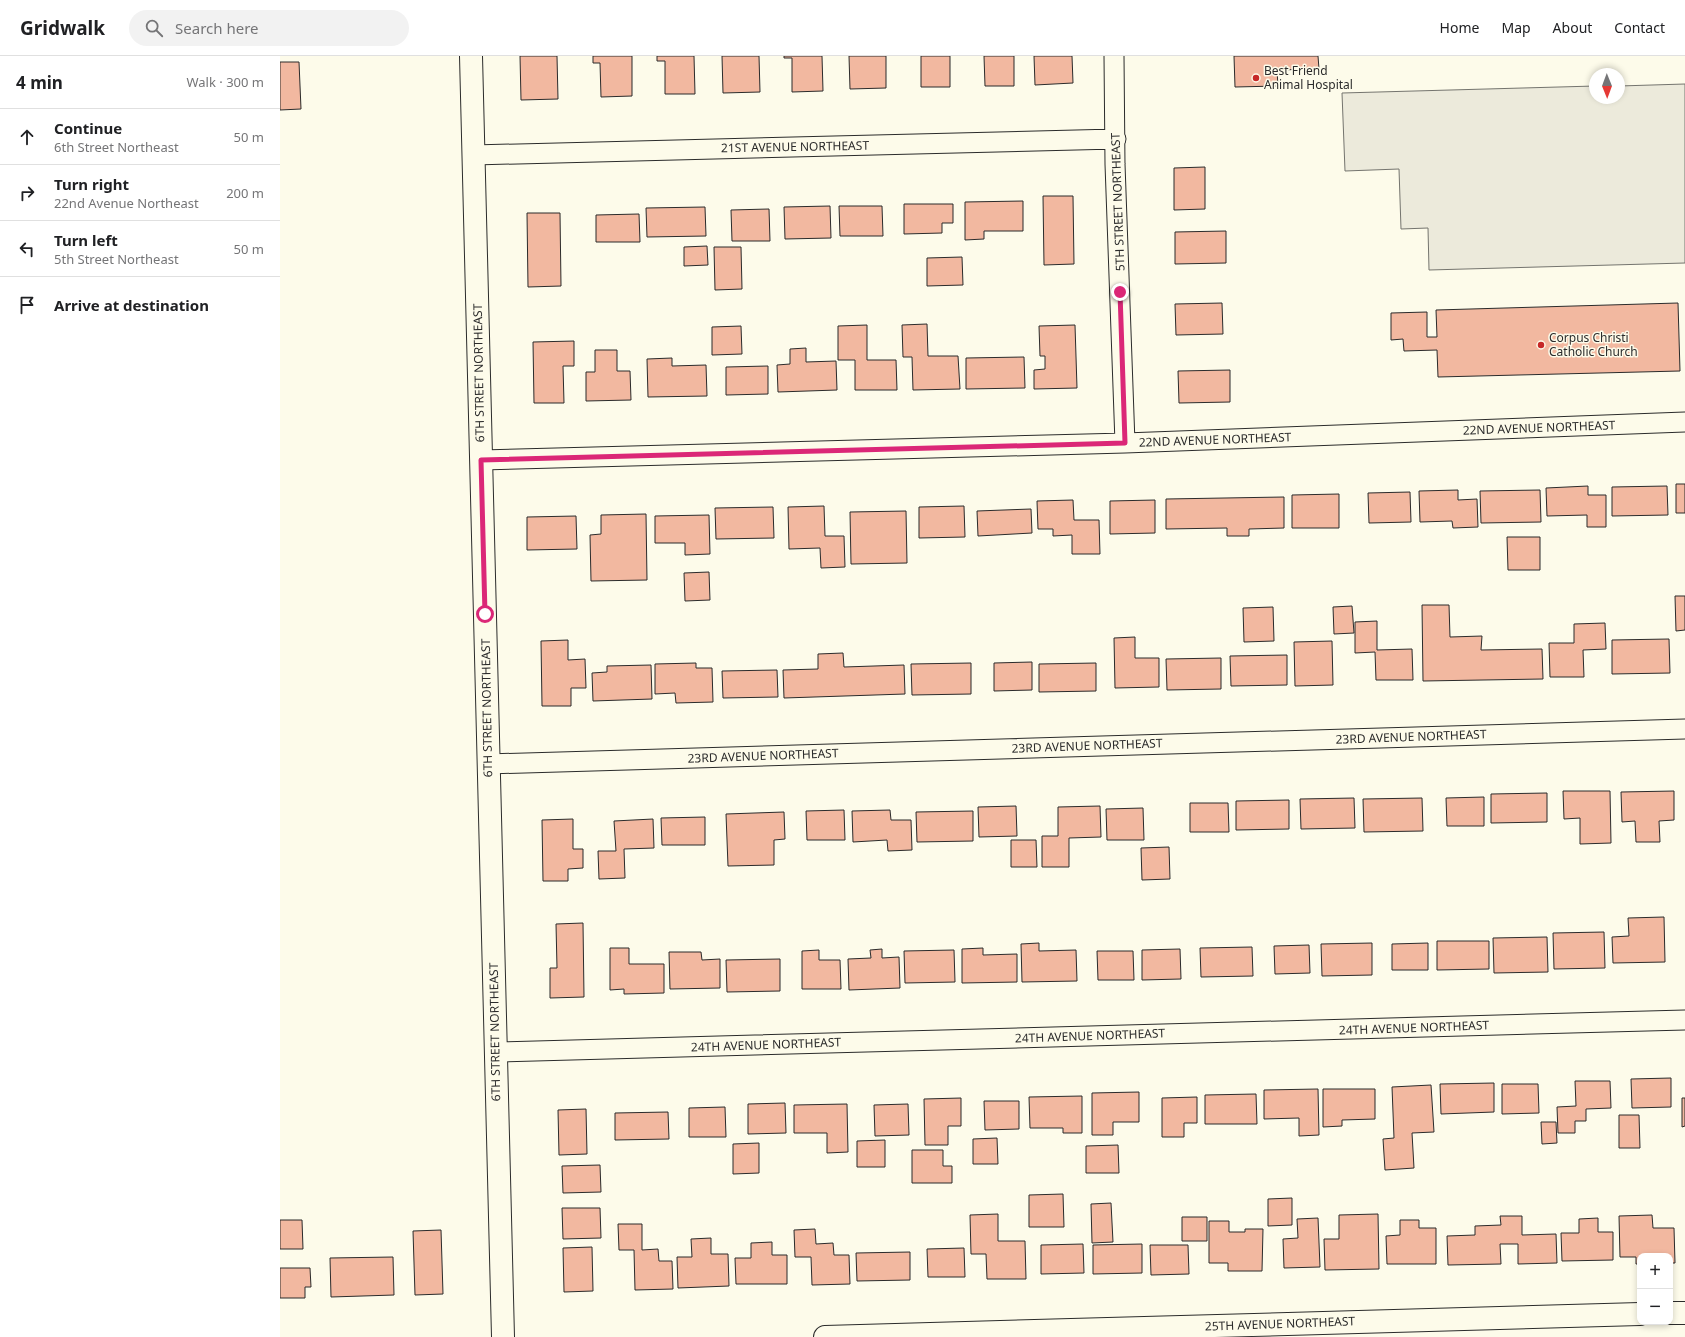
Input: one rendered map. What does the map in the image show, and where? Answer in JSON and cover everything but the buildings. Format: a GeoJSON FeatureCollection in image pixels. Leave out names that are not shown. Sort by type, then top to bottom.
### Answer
{"type":"FeatureCollection","features":[{"type":"Feature","properties":{"kind":"street","name":"6TH STREET NORTHEAST"},"geometry":{"type":"LineString","coordinates":[[471,56],[503,1337]]}},
{"type":"Feature","properties":{"kind":"street","name":"5TH STREET NORTHEAST"},"geometry":{"type":"LineString","coordinates":[[1114,56],[1125,443]]}},
{"type":"Feature","properties":{"kind":"street","name":"21ST AVENUE NORTHEAST"},"geometry":{"type":"LineString","coordinates":[[474,155],[1116,139]]}},
{"type":"Feature","properties":{"kind":"street","name":"22ND AVENUE NORTHEAST"},"geometry":{"type":"LineString","coordinates":[[481,460],[1125,443],[1685,422]]}},
{"type":"Feature","properties":{"kind":"street","name":"23RD AVENUE NORTHEAST"},"geometry":{"type":"LineString","coordinates":[[488,764],[1685,729]]}},
{"type":"Feature","properties":{"kind":"street","name":"24TH AVENUE NORTHEAST"},"geometry":{"type":"LineString","coordinates":[[496,1052],[1685,1020]]}},
{"type":"Feature","properties":{"kind":"street"},"geometry":{"type":"LineString","coordinates":[[1673,1313],[1685,1313]]}},
{"type":"Feature","properties":{"kind":"street","name":"25TH AVENUE NORTHEAST"},"geometry":{"type":"LineString","coordinates":[[825,1337],[1637,1314]]}},
{"type":"Feature","properties":{"kind":"shaded area"},"geometry":{"type":"Polygon","coordinates":[[[1685,84],[1685,263],[1429,270],[1428,228],[1401,229],[1399,169],[1345,171],[1342,93],[1589,86],[1589,104],[1625,104],[1625,86],[1685,84]]]}},
{"type":"Feature","properties":{"kind":"place","name":"Best Friend Animal Hospital"},"geometry":{"type":"Point","coordinates":[1256,78]}},
{"type":"Feature","properties":{"kind":"place","name":"Corpus Christi Catholic Church"},"geometry":{"type":"Point","coordinates":[1541,345]}},
{"type":"Feature","properties":{"kind":"route"},"geometry":{"type":"LineString","coordinates":[[485,614],[481,460],[1125,443],[1120,292]]}}]}
